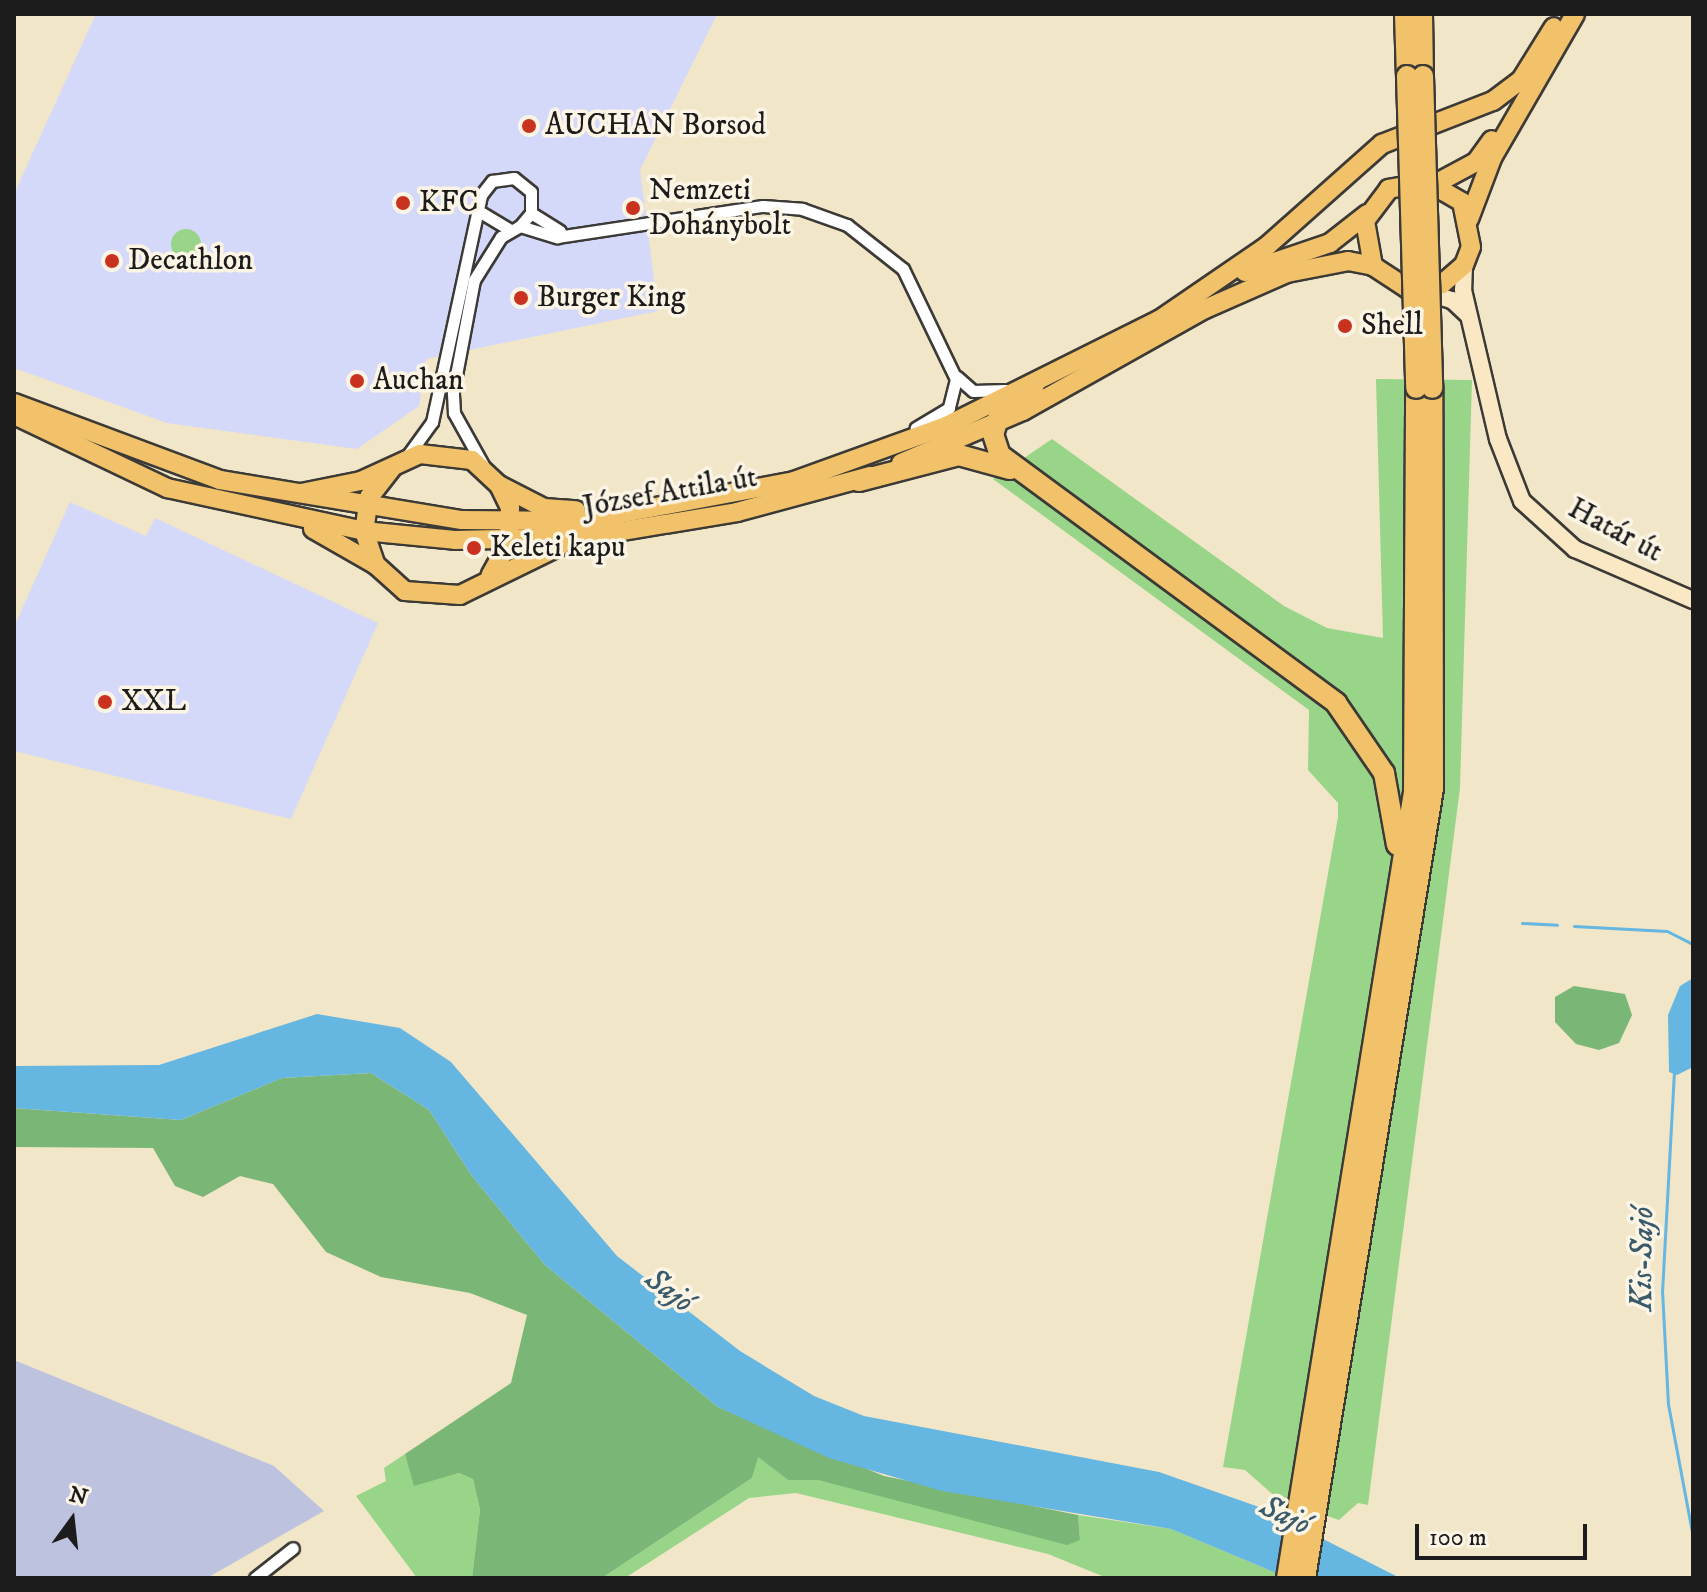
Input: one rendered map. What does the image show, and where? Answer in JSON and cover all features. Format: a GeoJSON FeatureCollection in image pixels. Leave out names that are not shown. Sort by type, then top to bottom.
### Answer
{"type":"FeatureCollection","features":[{"type":"Feature","properties":{"kind":"highway"},"geometry":{"type":"LineString","coordinates":[[1287,1578],[1308,1492],[1433,789],[1415,76],[1405,14]]}},
{"type":"Feature","properties":{"kind":"highway"},"geometry":{"type":"LineString","coordinates":[[1415,76],[1422,14]]}},
{"type":"Feature","properties":{"kind":"highway"},"geometry":{"type":"LineString","coordinates":[[1034,385],[996,424],[996,448],[1025,475],[1319,687],[1351,719],[1384,773],[1395,810],[1396,929]]}},
{"type":"Feature","properties":{"kind":"highway"},"geometry":{"type":"LineString","coordinates":[[1305,1578],[1308,1492],[1396,929],[1418,729],[1424,388]]}},
{"type":"Feature","properties":{"kind":"highway"},"geometry":{"type":"LineString","coordinates":[[854,473],[959,455],[1025,475]]}},
{"type":"Feature","properties":{"kind":"main road"},"geometry":{"type":"LineString","coordinates":[[1469,219],[1492,158],[1575,14]]}},
{"type":"Feature","properties":{"kind":"main road"},"geometry":{"type":"LineString","coordinates":[[1223,280],[1382,144],[1493,101],[1539,56],[1557,21]]}},
{"type":"Feature","properties":{"kind":"main road"},"geometry":{"type":"LineString","coordinates":[[1223,280],[1330,243],[1369,212],[1396,185],[1435,184],[1476,162],[1537,69],[1557,21]]}},
{"type":"Feature","properties":{"kind":"main road"},"geometry":{"type":"LineString","coordinates":[[1417,289],[1442,284],[1464,265],[1472,241],[1469,219],[1456,196],[1435,184]]}},
{"type":"Feature","properties":{"kind":"main road"},"geometry":{"type":"LineString","coordinates":[[1369,212],[1364,240],[1373,266],[1392,283],[1452,300],[1468,315]]}},
{"type":"Feature","properties":{"kind":"main road","name":"Határ út"},"geometry":{"type":"LineString","coordinates":[[1464,265],[1468,315],[1514,487],[1544,525],[1595,558],[1693,600]]}},
{"type":"Feature","properties":{"kind":"main road","name":"József Attila út"},"geometry":{"type":"LineString","coordinates":[[14,415],[137,478],[276,515],[364,531],[510,532],[586,537],[737,512],[854,473],[996,424],[1205,309],[1306,267],[1373,266]]}},
{"type":"Feature","properties":{"kind":"main road","name":"József Attila út"},"geometry":{"type":"LineString","coordinates":[[14,403],[164,462],[283,495],[510,532],[854,473],[1091,356],[1223,280]]}},
{"type":"Feature","properties":{"kind":"main road"},"geometry":{"type":"LineString","coordinates":[[283,495],[361,481],[397,464],[449,452],[486,470],[499,485],[557,510],[646,510]]}},
{"type":"Feature","properties":{"kind":"main road"},"geometry":{"type":"LineString","coordinates":[[376,565],[364,531],[366,509],[397,464]]}},
{"type":"Feature","properties":{"kind":"main road"},"geometry":{"type":"LineString","coordinates":[[486,580],[510,532],[499,485]]}},
{"type":"Feature","properties":{"kind":"main road"},"geometry":{"type":"LineString","coordinates":[[276,515],[322,532],[376,565],[394,584],[431,598],[460,595],[486,580],[586,537]]}},
{"type":"Feature","properties":{"kind":"street"},"geometry":{"type":"LineString","coordinates":[[397,464],[432,422],[450,323],[482,213],[484,189],[507,177],[528,188],[531,213],[541,224],[577,235]]}},
{"type":"Feature","properties":{"kind":"street"},"geometry":{"type":"LineString","coordinates":[[482,213],[515,228],[577,235],[763,206],[826,216],[903,269],[954,373],[973,391],[993,393],[1091,356]]}},
{"type":"Feature","properties":{"kind":"street"},"geometry":{"type":"LineString","coordinates":[[486,470],[454,413],[453,391],[467,298],[482,263],[531,213]]}},
{"type":"Feature","properties":{"kind":"street"},"geometry":{"type":"LineString","coordinates":[[854,473],[940,416],[955,396],[954,373]]}},
{"type":"Feature","properties":{"kind":"street"},"geometry":{"type":"LineString","coordinates":[[255,1578],[293,1548]]}},
{"type":"Feature","properties":{"kind":"shaded area"},"geometry":{"type":"Polygon","coordinates":[[[96,14],[717,14],[640,170],[658,311],[426,359],[419,406],[357,449],[167,423],[14,368],[14,194],[96,14]]]}},
{"type":"Feature","properties":{"kind":"shaded area"},"geometry":{"type":"Polygon","coordinates":[[[70,502],[146,536],[155,518],[378,623],[291,819],[14,751],[14,627],[70,502]]]}},
{"type":"Feature","properties":{"kind":"shaded area"},"geometry":{"type":"Polygon","coordinates":[[[14,1360],[274,1466],[324,1511],[207,1578],[14,1578],[14,1360]]]}},
{"type":"Feature","properties":{"kind":"green space"},"geometry":{"type":"Polygon","coordinates":[[[186,229],[197,233],[201,244],[197,255],[186,259],[175,255],[171,244],[175,233],[186,229]]]}},
{"type":"Feature","properties":{"kind":"green space"},"geometry":{"type":"Polygon","coordinates":[[[1376,379],[1472,380],[1460,788],[1368,1505],[1358,1503],[1339,1520],[1278,1499],[1245,1470],[1223,1467],[1338,817],[1338,803],[1308,770],[1309,710],[993,479],[1052,439],[1284,606],[1327,628],[1383,638],[1376,379]]]}},
{"type":"Feature","properties":{"kind":"green space"},"geometry":{"type":"Polygon","coordinates":[[[1574,986],[1625,994],[1632,1015],[1619,1043],[1599,1050],[1576,1044],[1555,1022],[1555,997],[1574,986]]]}},
{"type":"Feature","properties":{"kind":"green space"},"geometry":{"type":"Polygon","coordinates":[[[371,1073],[429,1110],[472,1176],[545,1265],[718,1407],[884,1476],[1078,1515],[1080,1540],[1067,1545],[818,1480],[788,1480],[758,1457],[752,1478],[602,1578],[472,1578],[480,1510],[473,1479],[459,1473],[414,1486],[405,1454],[511,1383],[527,1315],[470,1293],[381,1277],[326,1252],[273,1184],[240,1176],[203,1197],[175,1186],[153,1148],[14,1147],[14,1108],[181,1120],[282,1078],[371,1073]]]}},
{"type":"Feature","properties":{"kind":"green space"},"geometry":{"type":"Polygon","coordinates":[[[405,1454],[415,1485],[459,1473],[473,1479],[480,1510],[472,1578],[417,1578],[356,1496],[386,1481],[384,1468],[405,1454]]]}},
{"type":"Feature","properties":{"kind":"green space"},"geometry":{"type":"Polygon","coordinates":[[[757,1456],[788,1480],[818,1480],[1080,1540],[1078,1515],[1171,1529],[1288,1578],[1107,1578],[1048,1554],[796,1493],[749,1498],[625,1578],[602,1578],[752,1478],[757,1456]]]}},
{"type":"Feature","properties":{"kind":"water"},"geometry":{"type":"Polygon","coordinates":[[[1693,978],[1693,1067],[1677,1075],[1669,1072],[1668,1015],[1680,986],[1693,978]]]}},
{"type":"Feature","properties":{"kind":"water"},"geometry":{"type":"Polygon","coordinates":[[[317,1014],[400,1028],[451,1062],[617,1256],[740,1351],[814,1396],[864,1416],[1159,1472],[1262,1508],[1400,1578],[1288,1578],[1171,1529],[942,1491],[829,1458],[718,1407],[545,1265],[472,1176],[429,1110],[371,1073],[282,1078],[181,1120],[14,1108],[14,1066],[159,1065],[317,1014]]]}},
{"type":"Feature","properties":{"kind":"waterway"},"geometry":{"type":"LineString","coordinates":[[1522,923],[1557,925]]}},
{"type":"Feature","properties":{"kind":"waterway"},"geometry":{"type":"LineString","coordinates":[[1574,926],[1667,931],[1693,944]]}},
{"type":"Feature","properties":{"kind":"waterway","name":"Kis-Sajó"},"geometry":{"type":"LineString","coordinates":[[1674,1071],[1662,1290],[1668,1404],[1693,1538]]}},
{"type":"Feature","properties":{"kind":"place","name":"AUCHAN Borsod"},"geometry":{"type":"Point","coordinates":[529,126]}},
{"type":"Feature","properties":{"kind":"place","name":"KFC"},"geometry":{"type":"Point","coordinates":[403,203]}},
{"type":"Feature","properties":{"kind":"place","name":"Nemzeti Dohánybolt"},"geometry":{"type":"Point","coordinates":[633,208]}},
{"type":"Feature","properties":{"kind":"place","name":"Decathlon"},"geometry":{"type":"Point","coordinates":[112,261]}},
{"type":"Feature","properties":{"kind":"place","name":"Burger King"},"geometry":{"type":"Point","coordinates":[521,298]}},
{"type":"Feature","properties":{"kind":"place","name":"Shell"},"geometry":{"type":"Point","coordinates":[1345,326]}},
{"type":"Feature","properties":{"kind":"place","name":"Auchan"},"geometry":{"type":"Point","coordinates":[357,381]}},
{"type":"Feature","properties":{"kind":"place","name":"Keleti kapu"},"geometry":{"type":"Point","coordinates":[474,548]}},
{"type":"Feature","properties":{"kind":"place","name":"XXL"},"geometry":{"type":"Point","coordinates":[105,702]}},
{"type":"Feature","properties":{"kind":"water label","name":"Sajó"},"geometry":{"type":"Point","coordinates":[669,1291]}},
{"type":"Feature","properties":{"kind":"water label","name":"Sajó"},"geometry":{"type":"Point","coordinates":[1285,1516]}}]}
